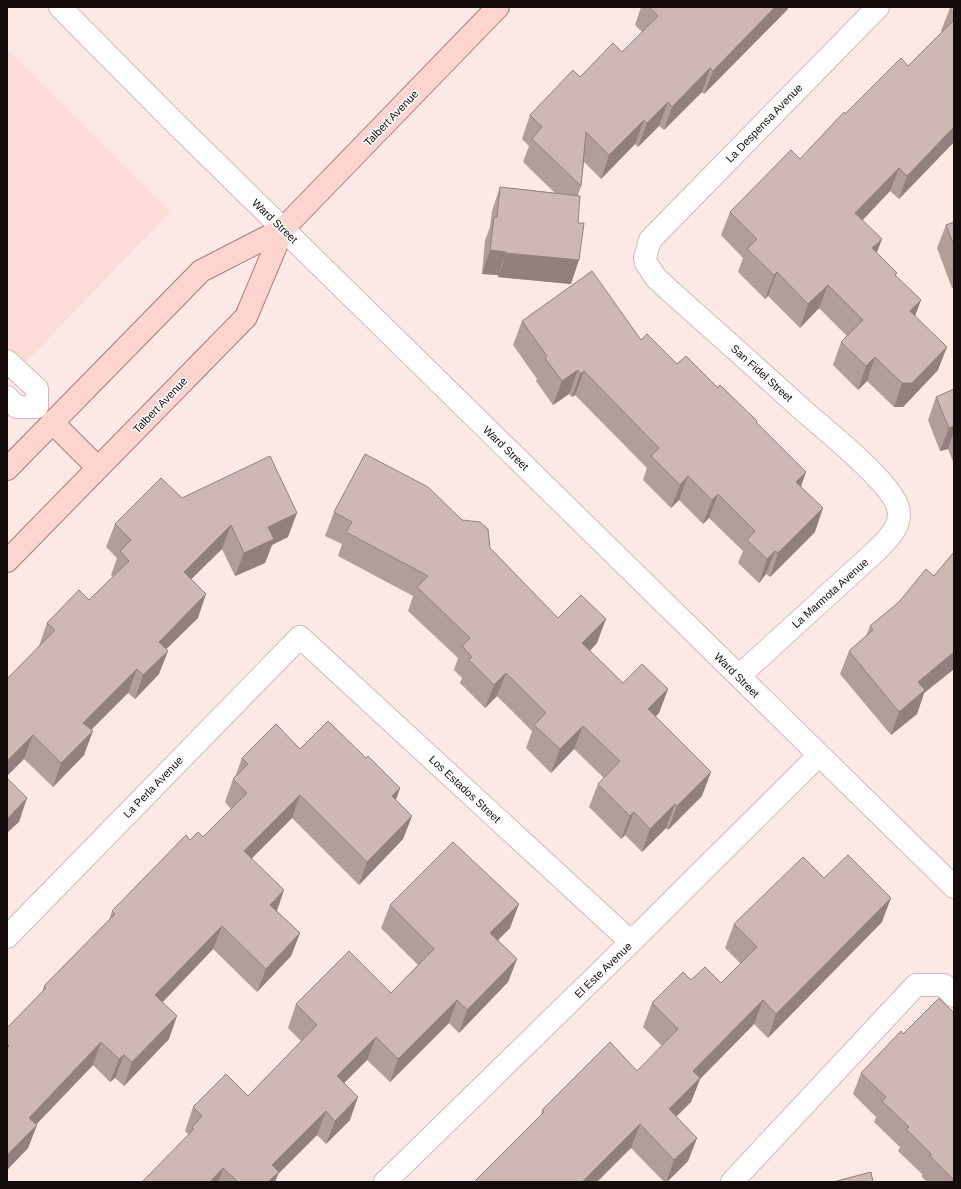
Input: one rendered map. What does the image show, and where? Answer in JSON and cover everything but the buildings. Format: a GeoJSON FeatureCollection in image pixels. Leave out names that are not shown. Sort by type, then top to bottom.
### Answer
{"type":"FeatureCollection","features":[{"type":"Feature","properties":{"kind":"main road","name":"Talbert Avenue"},"geometry":{"type":"LineString","coordinates":[[7,469],[201,271],[283,229],[498,7]]}},
{"type":"Feature","properties":{"kind":"main road","name":"Talbert Avenue"},"geometry":{"type":"LineString","coordinates":[[7,561],[246,317],[283,229]]}},
{"type":"Feature","properties":{"kind":"main road"},"geometry":{"type":"LineString","coordinates":[[52,422],[98,468]]}},
{"type":"Feature","properties":{"kind":"street","name":"Ward Street"},"geometry":{"type":"LineString","coordinates":[[60,7],[174,122],[954,887]]}},
{"type":"Feature","properties":{"kind":"street","name":"La Despensa Avenue"},"geometry":{"type":"LineString","coordinates":[[650,240],[878,7]]}},
{"type":"Feature","properties":{"kind":"street","name":"San Fidel Street"},"geometry":{"type":"LineString","coordinates":[[650,240],[645,260],[656,278],[857,458],[888,489],[895,499]]}},
{"type":"Feature","properties":{"kind":"street"},"geometry":{"type":"LineString","coordinates":[[7,361],[37,388],[37,407]]}},
{"type":"Feature","properties":{"kind":"street"},"geometry":{"type":"LineString","coordinates":[[7,397],[17,407],[37,407],[52,422]]}},
{"type":"Feature","properties":{"kind":"street","name":"La Marmota Avenue"},"geometry":{"type":"LineString","coordinates":[[739,676],[892,535],[898,520],[899,509],[895,499]]}},
{"type":"Feature","properties":{"kind":"street","name":"La Perla Avenue"},"geometry":{"type":"LineString","coordinates":[[7,937],[300,637]]}},
{"type":"Feature","properties":{"kind":"street","name":"Los Estados Street"},"geometry":{"type":"LineString","coordinates":[[300,637],[631,942]]}},
{"type":"Feature","properties":{"kind":"street","name":"El Este Avenue"},"geometry":{"type":"LineString","coordinates":[[385,1182],[631,942],[819,755]]}},
{"type":"Feature","properties":{"kind":"street"},"geometry":{"type":"LineString","coordinates":[[732,1182],[916,985],[944,985],[954,996]]}},
{"type":"Feature","properties":{"kind":"shaded area"},"geometry":{"type":"Polygon","coordinates":[[[7,49],[170,212],[7,381],[7,49]]]}}]}
